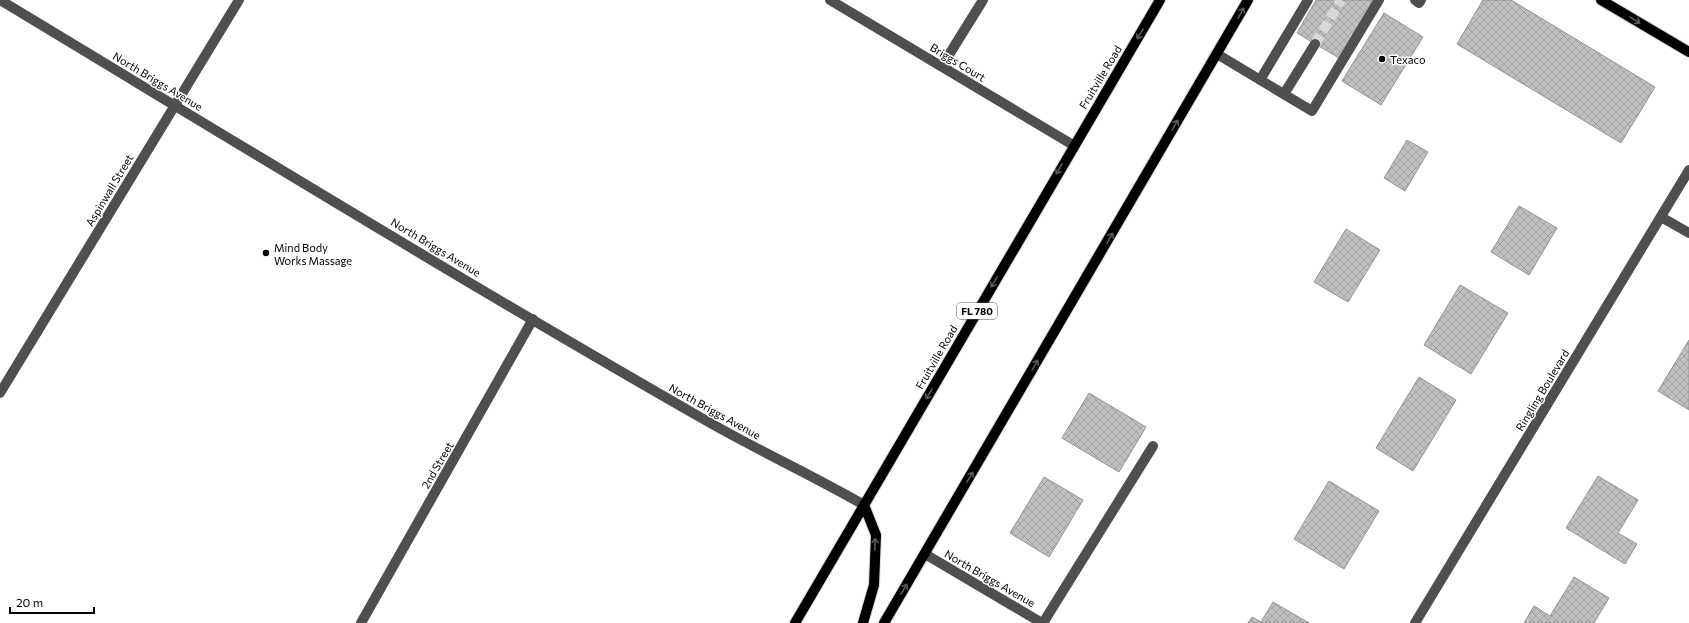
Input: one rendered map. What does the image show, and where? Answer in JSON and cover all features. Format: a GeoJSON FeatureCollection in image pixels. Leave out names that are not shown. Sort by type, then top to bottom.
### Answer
{"type":"FeatureCollection","features":[{"type":"Feature","properties":{"kind":"main road","name":"Fruitville Road"},"geometry":{"type":"LineString","coordinates":[[795,623],[1073,145],[1160,0]]}},
{"type":"Feature","properties":{"kind":"main road"},"geometry":{"type":"LineString","coordinates":[[884,623],[1248,0]]}},
{"type":"Feature","properties":{"kind":"main road"},"geometry":{"type":"LineString","coordinates":[[1601,0],[1689,52]]}},
{"type":"Feature","properties":{"kind":"main road"},"geometry":{"type":"LineString","coordinates":[[863,623],[874,584],[876,535],[864,505]]}},
{"type":"Feature","properties":{"kind":"street","name":"North Briggs Avenue"},"geometry":{"type":"LineString","coordinates":[[0,0],[706,421],[827,483],[864,505]]}},
{"type":"Feature","properties":{"kind":"street","name":"Aspinwall Street"},"geometry":{"type":"LineString","coordinates":[[0,393],[239,0]]}},
{"type":"Feature","properties":{"kind":"street","name":"Briggs Court"},"geometry":{"type":"LineString","coordinates":[[830,0],[1073,145]]}},
{"type":"Feature","properties":{"kind":"street"},"geometry":{"type":"LineString","coordinates":[[942,66],[983,0]]}},
{"type":"Feature","properties":{"kind":"street"},"geometry":{"type":"LineString","coordinates":[[1260,80],[1308,0]]}},
{"type":"Feature","properties":{"kind":"street"},"geometry":{"type":"LineString","coordinates":[[1217,54],[1312,111],[1379,0]]}},
{"type":"Feature","properties":{"kind":"street"},"geometry":{"type":"LineString","coordinates":[[1415,0],[1419,3],[1421,0]]}},
{"type":"Feature","properties":{"kind":"street"},"geometry":{"type":"LineString","coordinates":[[1284,94],[1315,44]]}},
{"type":"Feature","properties":{"kind":"street","name":"Ringling Boulevard"},"geometry":{"type":"LineString","coordinates":[[1415,623],[1689,170]]}},
{"type":"Feature","properties":{"kind":"street"},"geometry":{"type":"LineString","coordinates":[[1661,217],[1689,233]]}},
{"type":"Feature","properties":{"kind":"street","name":"2nd Street"},"geometry":{"type":"LineString","coordinates":[[361,623],[533,319]]}},
{"type":"Feature","properties":{"kind":"street"},"geometry":{"type":"LineString","coordinates":[[1042,623],[1153,446]]}},
{"type":"Feature","properties":{"kind":"street","name":"North Briggs Avenue"},"geometry":{"type":"LineString","coordinates":[[925,554],[1042,623]]}},
{"type":"Feature","properties":{"kind":"building"},"geometry":{"type":"Polygon","coordinates":[[[1316,0],[1373,0],[1339,58],[1297,33],[1316,0]]]}},
{"type":"Feature","properties":{"kind":"building"},"geometry":{"type":"Polygon","coordinates":[[[1483,0],[1511,0],[1655,87],[1621,143],[1457,44],[1483,0]]]}},
{"type":"Feature","properties":{"kind":"building","name":"Texaco"},"geometry":{"type":"Polygon","coordinates":[[[1384,13],[1423,37],[1381,105],[1342,81],[1384,13]]]}},
{"type":"Feature","properties":{"kind":"building"},"geometry":{"type":"Polygon","coordinates":[[[1407,140],[1428,152],[1405,191],[1384,178],[1407,140]]]}},
{"type":"Feature","properties":{"kind":"building"},"geometry":{"type":"Polygon","coordinates":[[[1519,206],[1557,228],[1529,275],[1491,252],[1519,206]]]}},
{"type":"Feature","properties":{"kind":"building"},"geometry":{"type":"Polygon","coordinates":[[[1346,229],[1380,250],[1348,302],[1314,282],[1346,229]]]}},
{"type":"Feature","properties":{"kind":"building"},"geometry":{"type":"Polygon","coordinates":[[[1460,285],[1508,313],[1471,374],[1424,345],[1460,285]]]}},
{"type":"Feature","properties":{"kind":"building"},"geometry":{"type":"Polygon","coordinates":[[[1689,340],[1689,410],[1658,391],[1689,340]]]}},
{"type":"Feature","properties":{"kind":"building"},"geometry":{"type":"Polygon","coordinates":[[[1419,377],[1456,400],[1413,471],[1376,448],[1419,377]]]}},
{"type":"Feature","properties":{"kind":"building"},"geometry":{"type":"Polygon","coordinates":[[[1089,393],[1146,427],[1119,472],[1062,438],[1089,393]]]}},
{"type":"Feature","properties":{"kind":"building"},"geometry":{"type":"Polygon","coordinates":[[[1598,476],[1638,500],[1618,533],[1637,544],[1625,564],[1566,528],[1598,476]]]}},
{"type":"Feature","properties":{"kind":"building"},"geometry":{"type":"Polygon","coordinates":[[[1044,477],[1083,500],[1049,557],[1010,533],[1044,477]]]}},
{"type":"Feature","properties":{"kind":"building"},"geometry":{"type":"Polygon","coordinates":[[[1329,481],[1379,511],[1344,569],[1294,539],[1329,481]]]}},
{"type":"Feature","properties":{"kind":"building"},"geometry":{"type":"Polygon","coordinates":[[[1574,577],[1609,598],[1594,623],[1524,623],[1534,606],[1550,616],[1574,577]]]}},
{"type":"Feature","properties":{"kind":"building"},"geometry":{"type":"Polygon","coordinates":[[[1273,602],[1309,623],[1248,623],[1252,617],[1261,622],[1273,602]]]}},
{"type":"Feature","properties":{"kind":"tunnel"},"geometry":{"type":"LineString","coordinates":[[1315,44],[1341,0]]}},
{"type":"Feature","properties":{"kind":"place","name":"Texaco"},"geometry":{"type":"Point","coordinates":[1382,59]}},
{"type":"Feature","properties":{"kind":"place","name":"Mind Body Works Massage"},"geometry":{"type":"Point","coordinates":[266,253]}}]}
